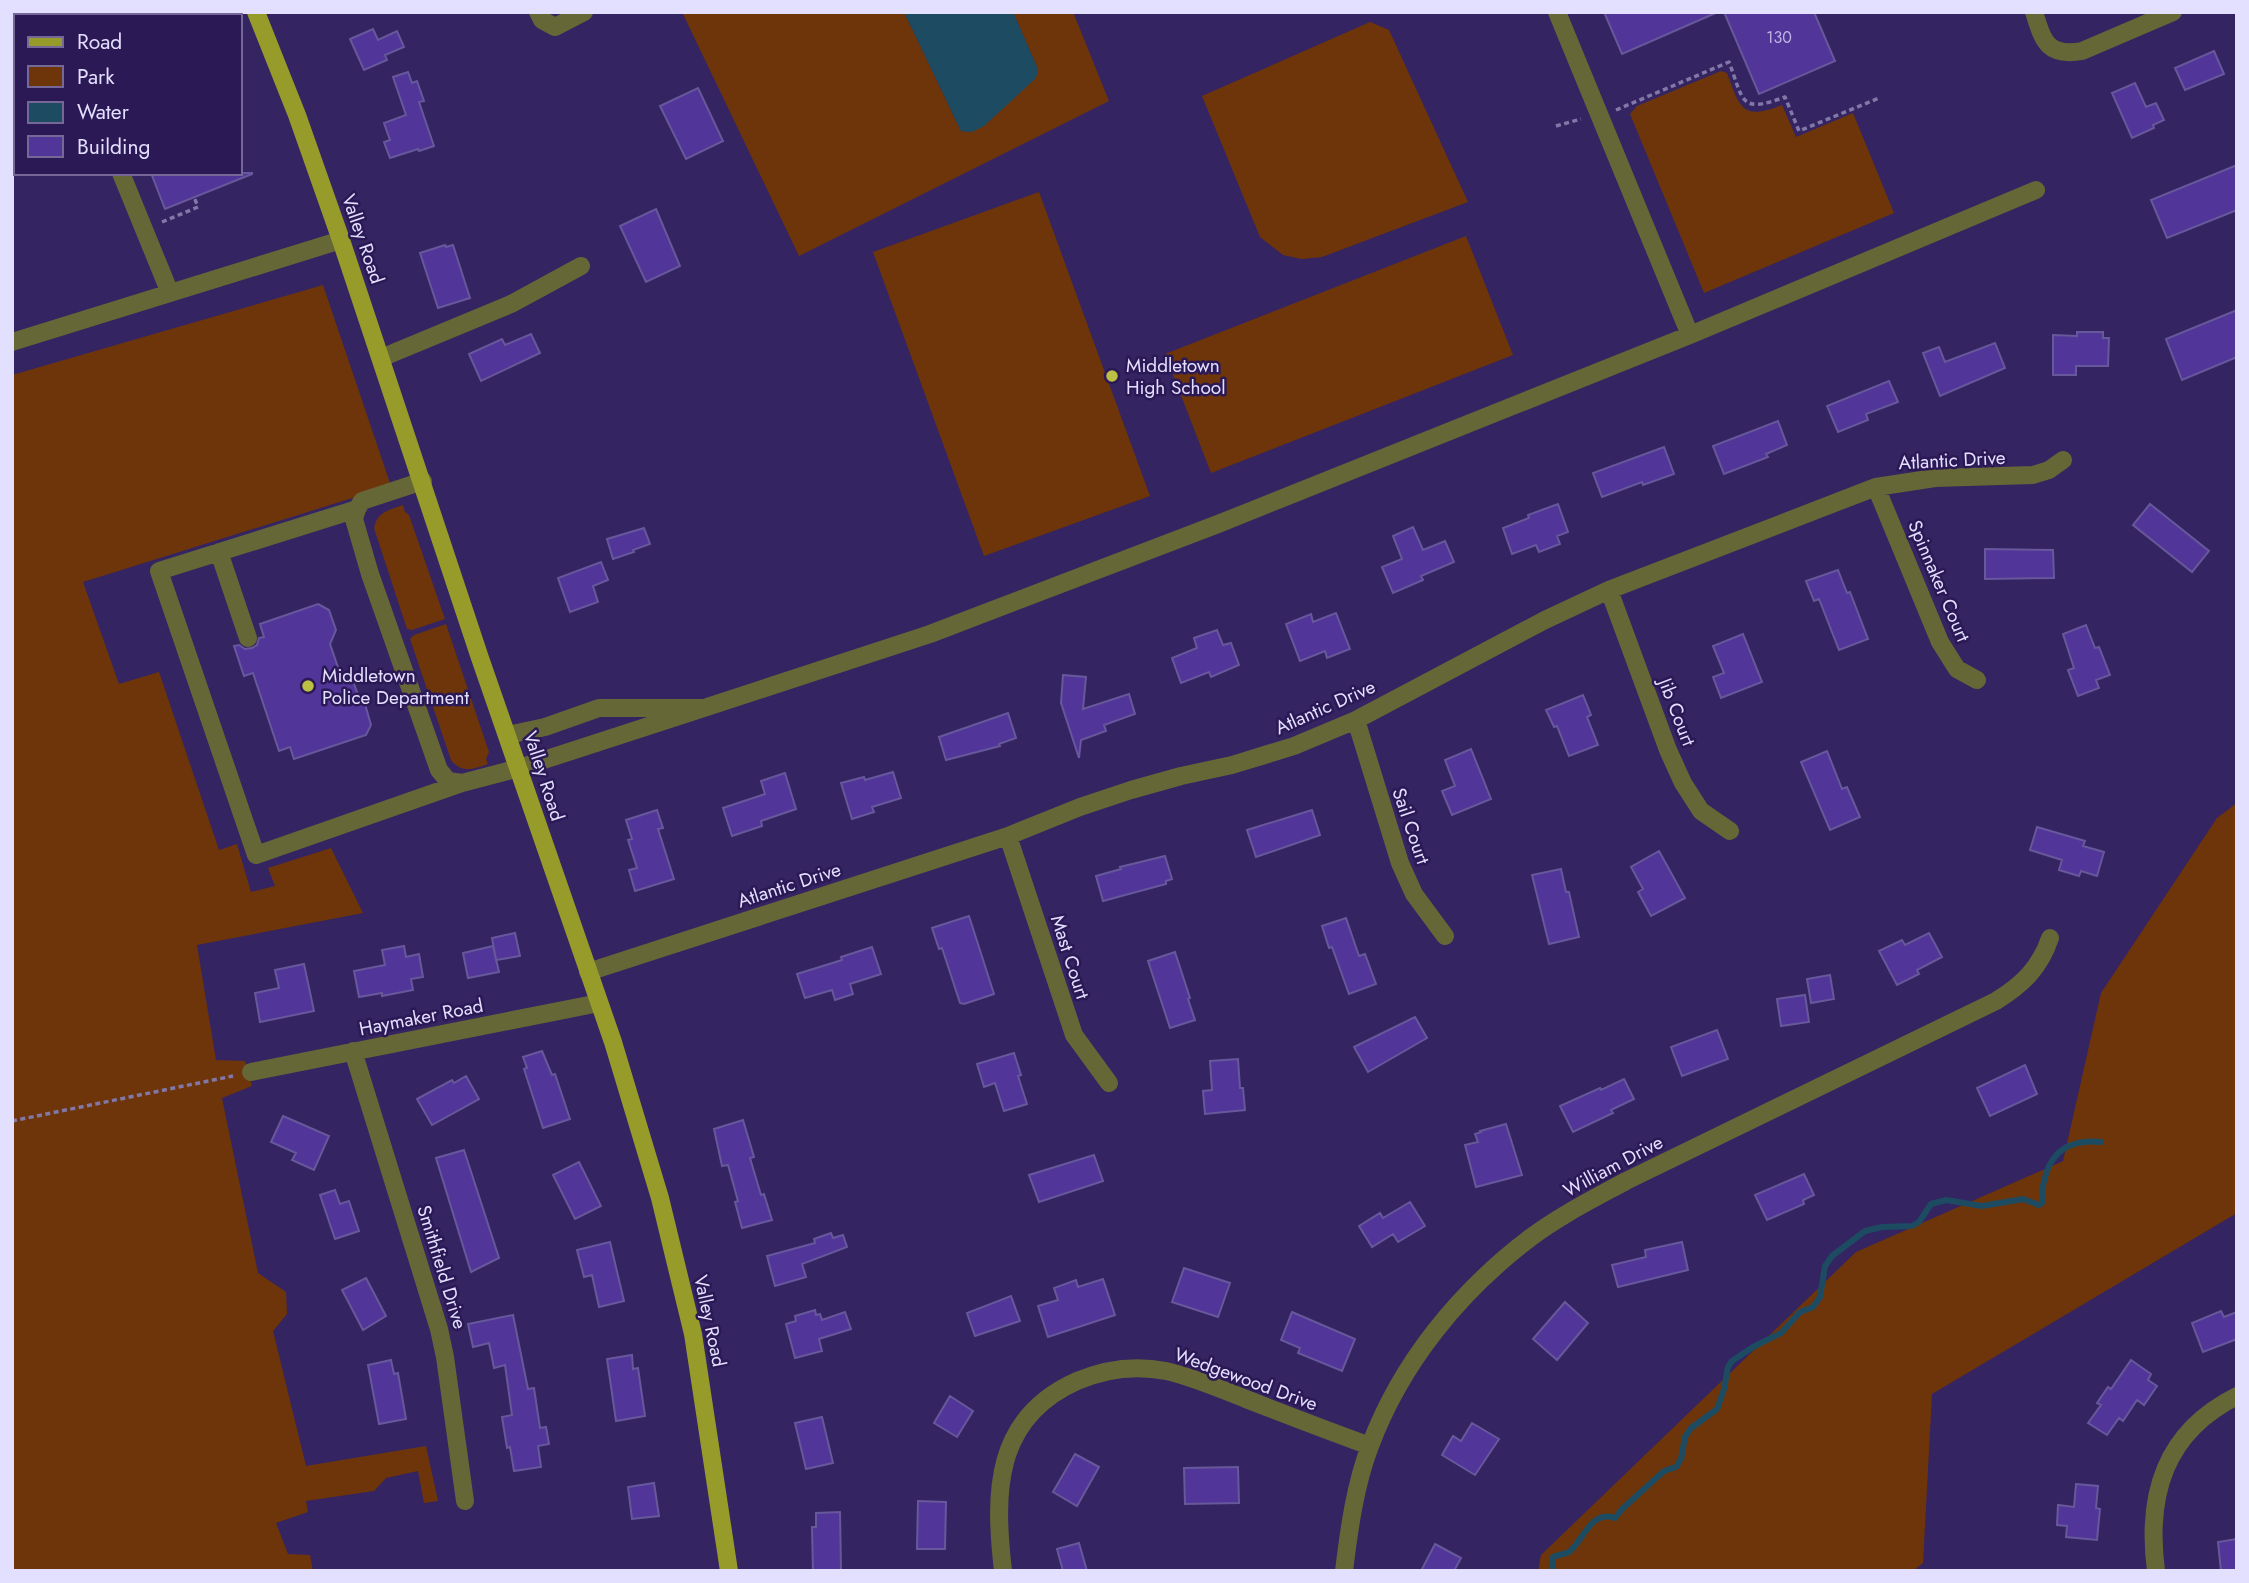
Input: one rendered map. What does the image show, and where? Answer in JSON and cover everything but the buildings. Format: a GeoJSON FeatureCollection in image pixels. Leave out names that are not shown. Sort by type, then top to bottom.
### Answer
{"type":"FeatureCollection","features":[{"type":"Feature","properties":{"kind":"main road","name":"Valley Road"},"geometry":{"type":"LineString","coordinates":[[256,12],[341,240],[480,658],[599,1003],[660,1198],[690,1322],[727,1570]]}},
{"type":"Feature","properties":{"kind":"street"},"geometry":{"type":"LineString","coordinates":[[538,12],[542,20],[555,27],[584,12]]}},
{"type":"Feature","properties":{"kind":"street"},"geometry":{"type":"LineString","coordinates":[[1557,12],[1690,335]]}},
{"type":"Feature","properties":{"kind":"street"},"geometry":{"type":"LineString","coordinates":[[2034,12],[2042,38],[2050,48],[2066,54],[2082,51],[2173,12]]}},
{"type":"Feature","properties":{"kind":"street"},"geometry":{"type":"LineString","coordinates":[[122,175],[170,293]]}},
{"type":"Feature","properties":{"kind":"street"},"geometry":{"type":"LineString","coordinates":[[357,509],[159,571],[257,855],[463,783],[519,768],[930,634],[1218,524],[1690,335],[2036,190]]}},
{"type":"Feature","properties":{"kind":"street"},"geometry":{"type":"LineString","coordinates":[[12,342],[341,240]]}},
{"type":"Feature","properties":{"kind":"street"},"geometry":{"type":"LineString","coordinates":[[381,358],[511,304],[581,266]]}},
{"type":"Feature","properties":{"kind":"street","name":"Atlantic Drive"},"geometry":{"type":"LineString","coordinates":[[588,972],[1008,836],[1092,803],[1294,746],[1356,720],[1534,625],[1609,590],[1876,486],[1936,478],[2033,475],[2049,470],[2063,460]]}},
{"type":"Feature","properties":{"kind":"street"},"geometry":{"type":"LineString","coordinates":[[423,481],[362,501],[354,519],[370,574],[439,770],[448,781],[463,783]]}},
{"type":"Feature","properties":{"kind":"street","name":"Spinnaker Court"},"geometry":{"type":"LineString","coordinates":[[1876,486],[1940,642],[1957,669],[1977,680]]}},
{"type":"Feature","properties":{"kind":"street"},"geometry":{"type":"LineString","coordinates":[[219,552],[247,638]]}},
{"type":"Feature","properties":{"kind":"street","name":"Jib Court"},"geometry":{"type":"LineString","coordinates":[[1609,590],[1668,750],[1683,783],[1701,811],[1730,831]]}},
{"type":"Feature","properties":{"kind":"street"},"geometry":{"type":"LineString","coordinates":[[508,734],[545,727],[599,708],[704,708]]}},
{"type":"Feature","properties":{"kind":"street","name":"Sail Court"},"geometry":{"type":"LineString","coordinates":[[1356,720],[1400,863],[1414,894],[1445,936]]}},
{"type":"Feature","properties":{"kind":"street","name":"Mast Court"},"geometry":{"type":"LineString","coordinates":[[1008,836],[1074,1035],[1109,1083]]}},
{"type":"Feature","properties":{"kind":"street","name":"William Drive"},"geometry":{"type":"LineString","coordinates":[[1344,1571],[1361,1474],[1391,1398],[1420,1350],[1464,1297],[1531,1237],[1578,1207],[2013,991],[2043,957],[2050,938]]}},
{"type":"Feature","properties":{"kind":"street","name":"Haymaker Road"},"geometry":{"type":"LineString","coordinates":[[251,1072],[599,1003]]}},
{"type":"Feature","properties":{"kind":"street","name":"Smithfield Drive"},"geometry":{"type":"LineString","coordinates":[[354,1051],[439,1329],[465,1501]]}},
{"type":"Feature","properties":{"kind":"street","name":"Wedgewood Drive"},"geometry":{"type":"LineString","coordinates":[[1003,1571],[998,1504],[1002,1470],[1011,1441],[1035,1408],[1070,1384],[1089,1376],[1142,1368],[1164,1371],[1195,1380],[1370,1446]]}},
{"type":"Feature","properties":{"kind":"street"},"geometry":{"type":"LineString","coordinates":[[2156,1571],[2154,1520],[2163,1472],[2173,1452],[2197,1421],[2220,1404],[2237,1396]]}},
{"type":"Feature","properties":{"kind":"path"},"geometry":{"type":"LineString","coordinates":[[1556,127],[1626,107],[1729,62],[1743,99],[1750,104],[1761,106],[1785,97],[1799,131],[1879,98]]}},
{"type":"Feature","properties":{"kind":"path"},"geometry":{"type":"LineString","coordinates":[[144,229],[198,207],[194,197]]}},
{"type":"Feature","properties":{"kind":"path"},"geometry":{"type":"LineString","coordinates":[[12,1121],[251,1072]]}},
{"type":"Feature","properties":{"kind":"green space"},"geometry":{"type":"Polygon","coordinates":[[[682,12],[904,12],[961,131],[972,132],[1037,67],[1013,12],[1073,12],[1109,101],[799,256],[682,12]]]}},
{"type":"Feature","properties":{"kind":"green space"},"geometry":{"type":"Polygon","coordinates":[[[1370,22],[1389,30],[1468,202],[1322,257],[1301,259],[1283,255],[1260,237],[1202,96],[1370,22]]]}},
{"type":"Feature","properties":{"kind":"green space"},"geometry":{"type":"Polygon","coordinates":[[[1721,71],[1727,73],[1735,95],[1744,108],[1758,112],[1782,105],[1796,137],[1853,113],[1894,213],[1704,293],[1630,114],[1637,106],[1721,71]]]}},
{"type":"Feature","properties":{"kind":"green space"},"geometry":{"type":"Polygon","coordinates":[[[1039,192],[1150,496],[984,556],[873,252],[1039,192]]]}},
{"type":"Feature","properties":{"kind":"green space"},"geometry":{"type":"Polygon","coordinates":[[[1466,236],[1513,355],[1211,473],[1165,354],[1466,236]]]}},
{"type":"Feature","properties":{"kind":"green space"},"geometry":{"type":"Polygon","coordinates":[[[323,285],[391,486],[83,582],[119,684],[159,672],[219,850],[237,844],[251,892],[275,886],[268,868],[331,848],[363,913],[197,945],[216,1060],[245,1061],[252,1086],[222,1098],[258,1273],[286,1292],[287,1314],[273,1331],[306,1466],[426,1446],[438,1501],[424,1503],[418,1471],[386,1478],[374,1491],[306,1501],[308,1512],[276,1523],[288,1554],[310,1555],[313,1571],[12,1571],[12,375],[323,285]]]}},
{"type":"Feature","properties":{"kind":"green space"},"geometry":{"type":"Polygon","coordinates":[[[403,505],[409,515],[445,619],[412,630],[407,629],[374,528],[381,515],[403,505]]]}},
{"type":"Feature","properties":{"kind":"green space"},"geometry":{"type":"Polygon","coordinates":[[[446,624],[489,752],[486,759],[488,764],[473,769],[459,767],[451,760],[410,639],[414,635],[446,624]]]}},
{"type":"Feature","properties":{"kind":"green space"},"geometry":{"type":"Polygon","coordinates":[[[2237,803],[2237,1213],[1932,1394],[1923,1563],[1913,1571],[1538,1571],[1541,1555],[1856,1252],[2063,1161],[2101,993],[2217,818],[2237,803]]]}},
{"type":"Feature","properties":{"kind":"water"},"geometry":{"type":"Polygon","coordinates":[[[904,12],[1013,12],[1038,73],[1035,79],[984,126],[972,132],[961,131],[904,12]]]}},
{"type":"Feature","properties":{"kind":"waterway"},"geometry":{"type":"LineString","coordinates":[[1552,1571],[1553,1557],[1569,1552],[1594,1522],[1607,1516],[1615,1518],[1664,1471],[1676,1467],[1681,1459],[1685,1437],[1691,1428],[1717,1409],[1732,1361],[1781,1333],[1800,1312],[1813,1307],[1820,1297],[1825,1266],[1832,1256],[1865,1231],[1882,1227],[1912,1226],[1919,1222],[1931,1204],[1946,1200],[1982,1206],[2023,1199],[2039,1205],[2042,1203],[2046,1174],[2055,1156],[2079,1143],[2101,1142]]}},
{"type":"Feature","properties":{"kind":"place","name":"Middletown High School"},"geometry":{"type":"Point","coordinates":[1112,376]}},
{"type":"Feature","properties":{"kind":"place","name":"Middletown Police Department"},"geometry":{"type":"Point","coordinates":[308,686]}}]}
